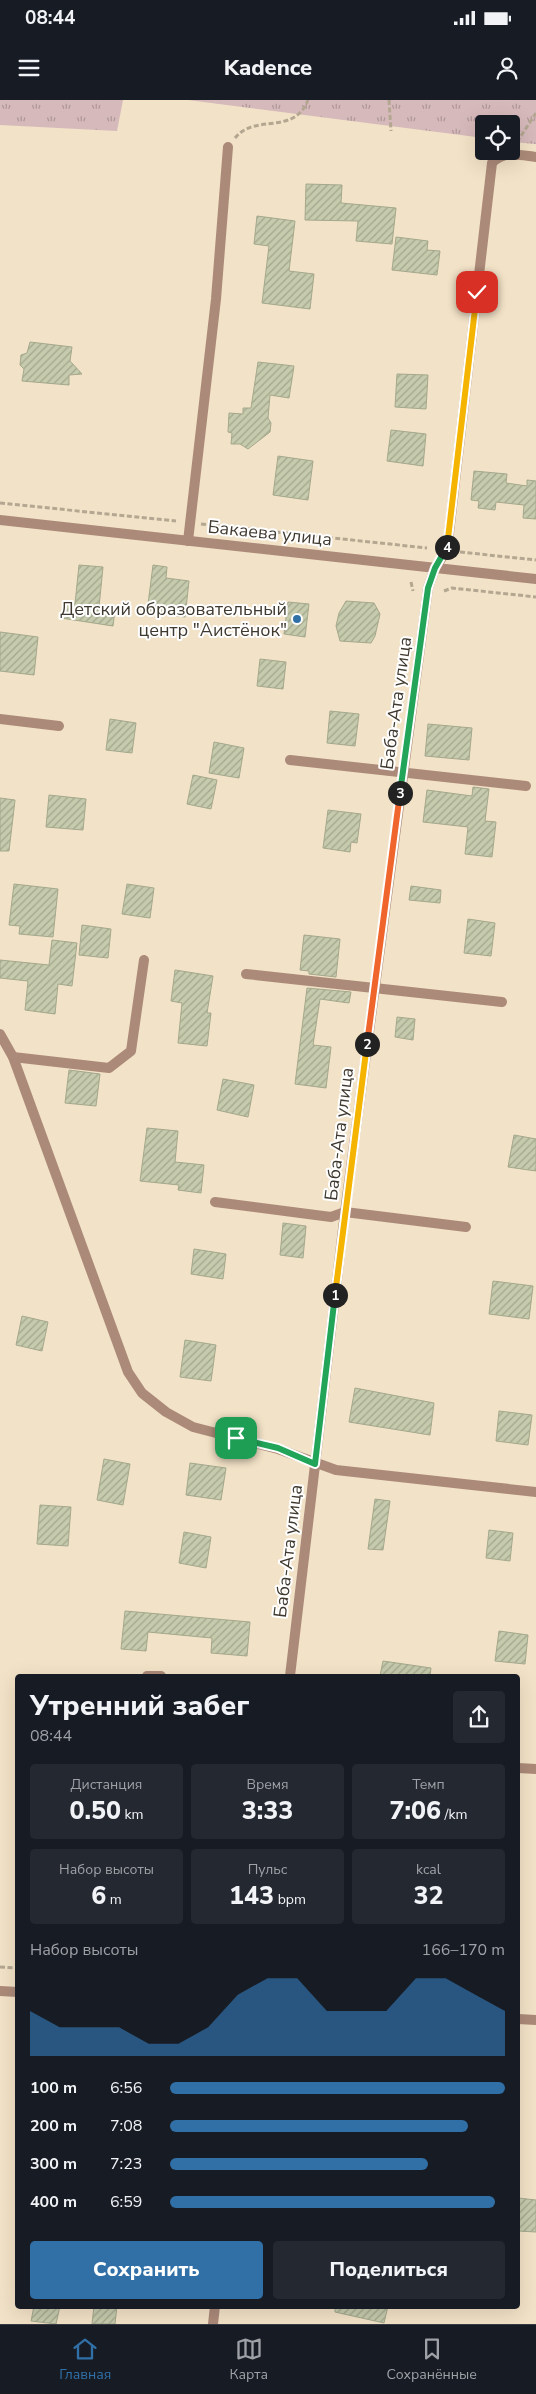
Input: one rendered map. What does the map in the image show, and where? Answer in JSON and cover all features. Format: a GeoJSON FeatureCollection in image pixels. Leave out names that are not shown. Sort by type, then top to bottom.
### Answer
{"type":"FeatureCollection","features":[{"type":"Feature","properties":{"kind":"street"},"geometry":{"type":"LineString","coordinates":[[188,541],[216,299],[228,147]]}},
{"type":"Feature","properties":{"kind":"street","name":"Баба-Ата улица"},"geometry":{"type":"LineString","coordinates":[[290,1674],[345,1212],[374,989],[428,588],[435,568],[447,550],[492,163],[499,156],[509,154],[536,157]]}},
{"type":"Feature","properties":{"kind":"street","name":"Бакаева улица"},"geometry":{"type":"LineString","coordinates":[[0,520],[536,579]]}},
{"type":"Feature","properties":{"kind":"street"},"geometry":{"type":"LineString","coordinates":[[0,719],[59,726]]}},
{"type":"Feature","properties":{"kind":"street"},"geometry":{"type":"LineString","coordinates":[[290,760],[404,771],[526,786]]}},
{"type":"Feature","properties":{"kind":"street"},"geometry":{"type":"LineString","coordinates":[[13,1057],[109,1068],[131,1051],[144,960]]}},
{"type":"Feature","properties":{"kind":"street"},"geometry":{"type":"LineString","coordinates":[[246,974],[502,1002]]}},
{"type":"Feature","properties":{"kind":"street"},"geometry":{"type":"LineString","coordinates":[[0,1034],[13,1057],[128,1372],[142,1393],[166,1412],[193,1427],[278,1448],[315,1464],[336,1470],[536,1492]]}},
{"type":"Feature","properties":{"kind":"street"},"geometry":{"type":"LineString","coordinates":[[215,1202],[332,1217],[345,1212],[466,1227]]}},
{"type":"Feature","properties":{"kind":"street"},"geometry":{"type":"LineString","coordinates":[[520,1768],[536,1769]]}},
{"type":"Feature","properties":{"kind":"street"},"geometry":{"type":"LineString","coordinates":[[0,1991],[15,1992]]}},
{"type":"Feature","properties":{"kind":"street"},"geometry":{"type":"LineString","coordinates":[[520,2019],[536,2020]]}},
{"type":"Feature","properties":{"kind":"street"},"geometry":{"type":"LineString","coordinates":[[213,2324],[215,2309]]}},
{"type":"Feature","properties":{"kind":"path"},"geometry":{"type":"LineString","coordinates":[[228,147],[238,134],[252,126],[285,123],[302,111],[308,100]]}},
{"type":"Feature","properties":{"kind":"path"},"geometry":{"type":"LineString","coordinates":[[388,100],[391,131]]}},
{"type":"Feature","properties":{"kind":"path"},"geometry":{"type":"LineString","coordinates":[[520,137],[536,113]]}},
{"type":"Feature","properties":{"kind":"path"},"geometry":{"type":"LineString","coordinates":[[0,503],[176,521]]}},
{"type":"Feature","properties":{"kind":"path"},"geometry":{"type":"LineString","coordinates":[[199,524],[427,548]]}},
{"type":"Feature","properties":{"kind":"path"},"geometry":{"type":"LineString","coordinates":[[454,551],[536,560]]}},
{"type":"Feature","properties":{"kind":"path"},"geometry":{"type":"LineString","coordinates":[[411,582],[414,588]]}},
{"type":"Feature","properties":{"kind":"path"},"geometry":{"type":"LineString","coordinates":[[444,591],[452,588],[536,597]]}},
{"type":"Feature","properties":{"kind":"path"},"geometry":{"type":"LineString","coordinates":[[0,1967],[15,1968]]}},
{"type":"Feature","properties":{"kind":"green space"},"geometry":{"type":"Polygon","coordinates":[[[0,100],[123,100],[117,131],[0,125],[0,100]]]}},
{"type":"Feature","properties":{"kind":"green space"},"geometry":{"type":"Polygon","coordinates":[[[188,100],[536,100],[536,144],[520,143],[520,115],[475,115],[475,137],[188,100]]]}},
{"type":"Feature","properties":{"kind":"building"},"geometry":{"type":"Polygon","coordinates":[[[306,184],[342,185],[341,203],[396,208],[392,244],[356,241],[358,221],[305,220],[306,184]]]}},
{"type":"Feature","properties":{"kind":"building"},"geometry":{"type":"Polygon","coordinates":[[[257,216],[295,221],[289,271],[314,274],[310,309],[262,303],[269,246],[254,244],[257,216]]]}},
{"type":"Feature","properties":{"kind":"building"},"geometry":{"type":"Polygon","coordinates":[[[396,237],[428,241],[427,250],[440,251],[437,275],[392,270],[396,237]]]}},
{"type":"Feature","properties":{"kind":"building"},"geometry":{"type":"Polygon","coordinates":[[[30,342],[72,347],[70,361],[82,374],[69,375],[69,385],[22,381],[24,369],[20,365],[21,355],[27,353],[30,342]]]}},
{"type":"Feature","properties":{"kind":"building"},"geometry":{"type":"Polygon","coordinates":[[[258,362],[294,366],[289,398],[270,395],[268,418],[271,423],[270,432],[248,449],[240,444],[231,444],[232,433],[228,432],[229,413],[243,414],[243,408],[251,408],[258,362]]]}},
{"type":"Feature","properties":{"kind":"building"},"geometry":{"type":"Polygon","coordinates":[[[397,374],[428,375],[426,409],[395,407],[397,374]]]}},
{"type":"Feature","properties":{"kind":"building"},"geometry":{"type":"Polygon","coordinates":[[[391,430],[426,434],[423,466],[387,461],[391,430]]]}},
{"type":"Feature","properties":{"kind":"building"},"geometry":{"type":"Polygon","coordinates":[[[278,456],[313,461],[308,500],[273,495],[278,456]]]}},
{"type":"Feature","properties":{"kind":"building"},"geometry":{"type":"Polygon","coordinates":[[[474,471],[507,474],[506,483],[527,486],[527,480],[536,481],[536,519],[523,518],[524,505],[496,502],[495,510],[478,508],[479,501],[471,500],[474,471]]]}},
{"type":"Feature","properties":{"kind":"building"},"geometry":{"type":"Polygon","coordinates":[[[79,565],[103,567],[99,607],[115,610],[113,626],[61,618],[63,602],[75,604],[79,565]]]}},
{"type":"Feature","properties":{"kind":"building"},"geometry":{"type":"Polygon","coordinates":[[[153,565],[167,567],[166,578],[189,581],[185,617],[147,612],[153,565]]]}},
{"type":"Feature","properties":{"kind":"building"},"geometry":{"type":"Polygon","coordinates":[[[346,601],[374,603],[380,614],[375,636],[371,643],[340,641],[336,626],[339,613],[346,601]]]}},
{"type":"Feature","properties":{"kind":"building","name":"Детский образовательный центр \"Аистёнок\""},"geometry":{"type":"Polygon","coordinates":[[[288,602],[309,604],[305,637],[284,634],[288,602]]]}},
{"type":"Feature","properties":{"kind":"building"},"geometry":{"type":"Polygon","coordinates":[[[0,632],[38,637],[34,675],[0,671],[0,632]]]}},
{"type":"Feature","properties":{"kind":"building"},"geometry":{"type":"Polygon","coordinates":[[[260,659],[286,662],[283,689],[257,686],[260,659]]]}},
{"type":"Feature","properties":{"kind":"building"},"geometry":{"type":"Polygon","coordinates":[[[330,711],[359,714],[355,746],[327,743],[330,711]]]}},
{"type":"Feature","properties":{"kind":"building"},"geometry":{"type":"Polygon","coordinates":[[[110,719],[136,723],[132,753],[106,750],[110,719]]]}},
{"type":"Feature","properties":{"kind":"building"},"geometry":{"type":"Polygon","coordinates":[[[428,724],[472,728],[469,760],[425,756],[428,724]]]}},
{"type":"Feature","properties":{"kind":"building"},"geometry":{"type":"Polygon","coordinates":[[[214,742],[244,748],[239,778],[209,773],[214,742]]]}},
{"type":"Feature","properties":{"kind":"building"},"geometry":{"type":"Polygon","coordinates":[[[193,775],[217,780],[211,809],[187,804],[193,775]]]}},
{"type":"Feature","properties":{"kind":"building"},"geometry":{"type":"Polygon","coordinates":[[[473,787],[489,789],[485,821],[496,822],[492,857],[465,854],[468,827],[423,822],[427,790],[472,796],[473,787]]]}},
{"type":"Feature","properties":{"kind":"building"},"geometry":{"type":"Polygon","coordinates":[[[49,795],[86,799],[83,830],[46,827],[49,795]]]}},
{"type":"Feature","properties":{"kind":"building"},"geometry":{"type":"Polygon","coordinates":[[[0,798],[15,800],[9,851],[0,851],[0,798]]]}},
{"type":"Feature","properties":{"kind":"building"},"geometry":{"type":"Polygon","coordinates":[[[328,810],[361,814],[357,843],[351,842],[350,852],[323,848],[328,810]]]}},
{"type":"Feature","properties":{"kind":"building"},"geometry":{"type":"Polygon","coordinates":[[[14,884],[58,889],[53,937],[19,934],[20,926],[9,925],[14,884]]]}},
{"type":"Feature","properties":{"kind":"building"},"geometry":{"type":"Polygon","coordinates":[[[127,884],[154,888],[150,918],[122,914],[127,884]]]}},
{"type":"Feature","properties":{"kind":"building"},"geometry":{"type":"Polygon","coordinates":[[[411,886],[441,890],[440,903],[409,900],[411,886]]]}},
{"type":"Feature","properties":{"kind":"building"},"geometry":{"type":"Polygon","coordinates":[[[468,919],[495,923],[491,956],[464,953],[468,919]]]}},
{"type":"Feature","properties":{"kind":"building"},"geometry":{"type":"Polygon","coordinates":[[[82,925],[111,929],[108,958],[79,955],[82,925]]]}},
{"type":"Feature","properties":{"kind":"building"},"geometry":{"type":"Polygon","coordinates":[[[304,935],[340,939],[336,977],[309,974],[309,971],[300,970],[304,935]]]}},
{"type":"Feature","properties":{"kind":"building"},"geometry":{"type":"Polygon","coordinates":[[[52,940],[77,943],[72,986],[58,984],[55,1014],[25,1010],[28,981],[0,978],[0,960],[49,965],[52,940]]]}},
{"type":"Feature","properties":{"kind":"building"},"geometry":{"type":"Polygon","coordinates":[[[175,970],[213,976],[207,1013],[211,1013],[207,1046],[178,1043],[182,1003],[171,1001],[175,970]]]}},
{"type":"Feature","properties":{"kind":"building"},"geometry":{"type":"Polygon","coordinates":[[[307,988],[351,992],[349,1003],[320,999],[313,1045],[331,1047],[326,1088],[295,1084],[307,988]]]}},
{"type":"Feature","properties":{"kind":"building"},"geometry":{"type":"Polygon","coordinates":[[[397,1017],[415,1019],[413,1040],[395,1037],[397,1017]]]}},
{"type":"Feature","properties":{"kind":"building"},"geometry":{"type":"Polygon","coordinates":[[[69,1070],[100,1074],[96,1106],[65,1103],[69,1070]]]}},
{"type":"Feature","properties":{"kind":"building"},"geometry":{"type":"Polygon","coordinates":[[[223,1079],[254,1085],[248,1117],[217,1110],[223,1079]]]}},
{"type":"Feature","properties":{"kind":"building"},"geometry":{"type":"Polygon","coordinates":[[[147,1128],[178,1131],[175,1162],[204,1165],[201,1193],[178,1190],[179,1185],[140,1181],[147,1128]]]}},
{"type":"Feature","properties":{"kind":"building"},"geometry":{"type":"Polygon","coordinates":[[[514,1135],[536,1139],[536,1171],[508,1167],[514,1135]]]}},
{"type":"Feature","properties":{"kind":"building"},"geometry":{"type":"Polygon","coordinates":[[[283,1223],[306,1226],[303,1258],[280,1255],[283,1223]]]}},
{"type":"Feature","properties":{"kind":"building"},"geometry":{"type":"Polygon","coordinates":[[[194,1249],[226,1254],[223,1279],[191,1274],[194,1249]]]}},
{"type":"Feature","properties":{"kind":"building"},"geometry":{"type":"Polygon","coordinates":[[[493,1281],[533,1286],[529,1319],[489,1314],[493,1281]]]}},
{"type":"Feature","properties":{"kind":"building"},"geometry":{"type":"Polygon","coordinates":[[[22,1316],[48,1322],[42,1351],[16,1345],[22,1316]]]}},
{"type":"Feature","properties":{"kind":"building"},"geometry":{"type":"Polygon","coordinates":[[[185,1340],[216,1345],[211,1381],[180,1377],[185,1340]]]}},
{"type":"Feature","properties":{"kind":"building"},"geometry":{"type":"Polygon","coordinates":[[[355,1388],[434,1403],[430,1435],[349,1422],[355,1388]]]}},
{"type":"Feature","properties":{"kind":"building"},"geometry":{"type":"Polygon","coordinates":[[[499,1411],[532,1415],[528,1445],[496,1441],[499,1411]]]}},
{"type":"Feature","properties":{"kind":"building"},"geometry":{"type":"Polygon","coordinates":[[[104,1459],[130,1464],[123,1505],[97,1500],[104,1459]]]}},
{"type":"Feature","properties":{"kind":"building"},"geometry":{"type":"Polygon","coordinates":[[[190,1463],[226,1468],[221,1500],[186,1495],[190,1463]]]}},
{"type":"Feature","properties":{"kind":"building"},"geometry":{"type":"Polygon","coordinates":[[[375,1499],[390,1501],[383,1550],[368,1549],[375,1499]]]}},
{"type":"Feature","properties":{"kind":"building"},"geometry":{"type":"Polygon","coordinates":[[[40,1505],[71,1507],[68,1546],[37,1544],[40,1505]]]}},
{"type":"Feature","properties":{"kind":"building"},"geometry":{"type":"Polygon","coordinates":[[[489,1530],[513,1533],[510,1561],[486,1558],[489,1530]]]}},
{"type":"Feature","properties":{"kind":"building"},"geometry":{"type":"Polygon","coordinates":[[[184,1532],[211,1537],[206,1568],[179,1563],[184,1532]]]}},
{"type":"Feature","properties":{"kind":"building"},"geometry":{"type":"Polygon","coordinates":[[[125,1611],[250,1622],[247,1656],[211,1653],[212,1638],[148,1632],[146,1651],[121,1649],[125,1611]]]}},
{"type":"Feature","properties":{"kind":"building"},"geometry":{"type":"Polygon","coordinates":[[[499,1631],[528,1635],[525,1664],[495,1661],[499,1631]]]}},
{"type":"Feature","properties":{"kind":"building"},"geometry":{"type":"Polygon","coordinates":[[[383,1661],[431,1668],[430,1674],[380,1674],[383,1661]]]}},
{"type":"Feature","properties":{"kind":"building"},"geometry":{"type":"Polygon","coordinates":[[[520,2198],[536,2200],[536,2232],[520,2231],[520,2198]]]}},
{"type":"Feature","properties":{"kind":"building"},"geometry":{"type":"Polygon","coordinates":[[[33,2309],[59,2309],[56,2324],[31,2321],[33,2309]]]}},
{"type":"Feature","properties":{"kind":"building"},"geometry":{"type":"Polygon","coordinates":[[[94,2309],[117,2309],[115,2324],[92,2324],[94,2309]]]}},
{"type":"Feature","properties":{"kind":"building"},"geometry":{"type":"Polygon","coordinates":[[[335,2309],[387,2309],[384,2323],[335,2312],[335,2309]]]}},
{"type":"Feature","properties":{"kind":"place","name":"Детский образовательный центр \"Аистёнок\""},"geometry":{"type":"Point","coordinates":[297,619]}},
{"type":"Feature","properties":{"kind":"route"},"geometry":{"type":"LineString","coordinates":[[236,1438],[278,1448],[315,1464],[359,1100],[428,588],[435,568],[447,550],[477,292]]}}]}
